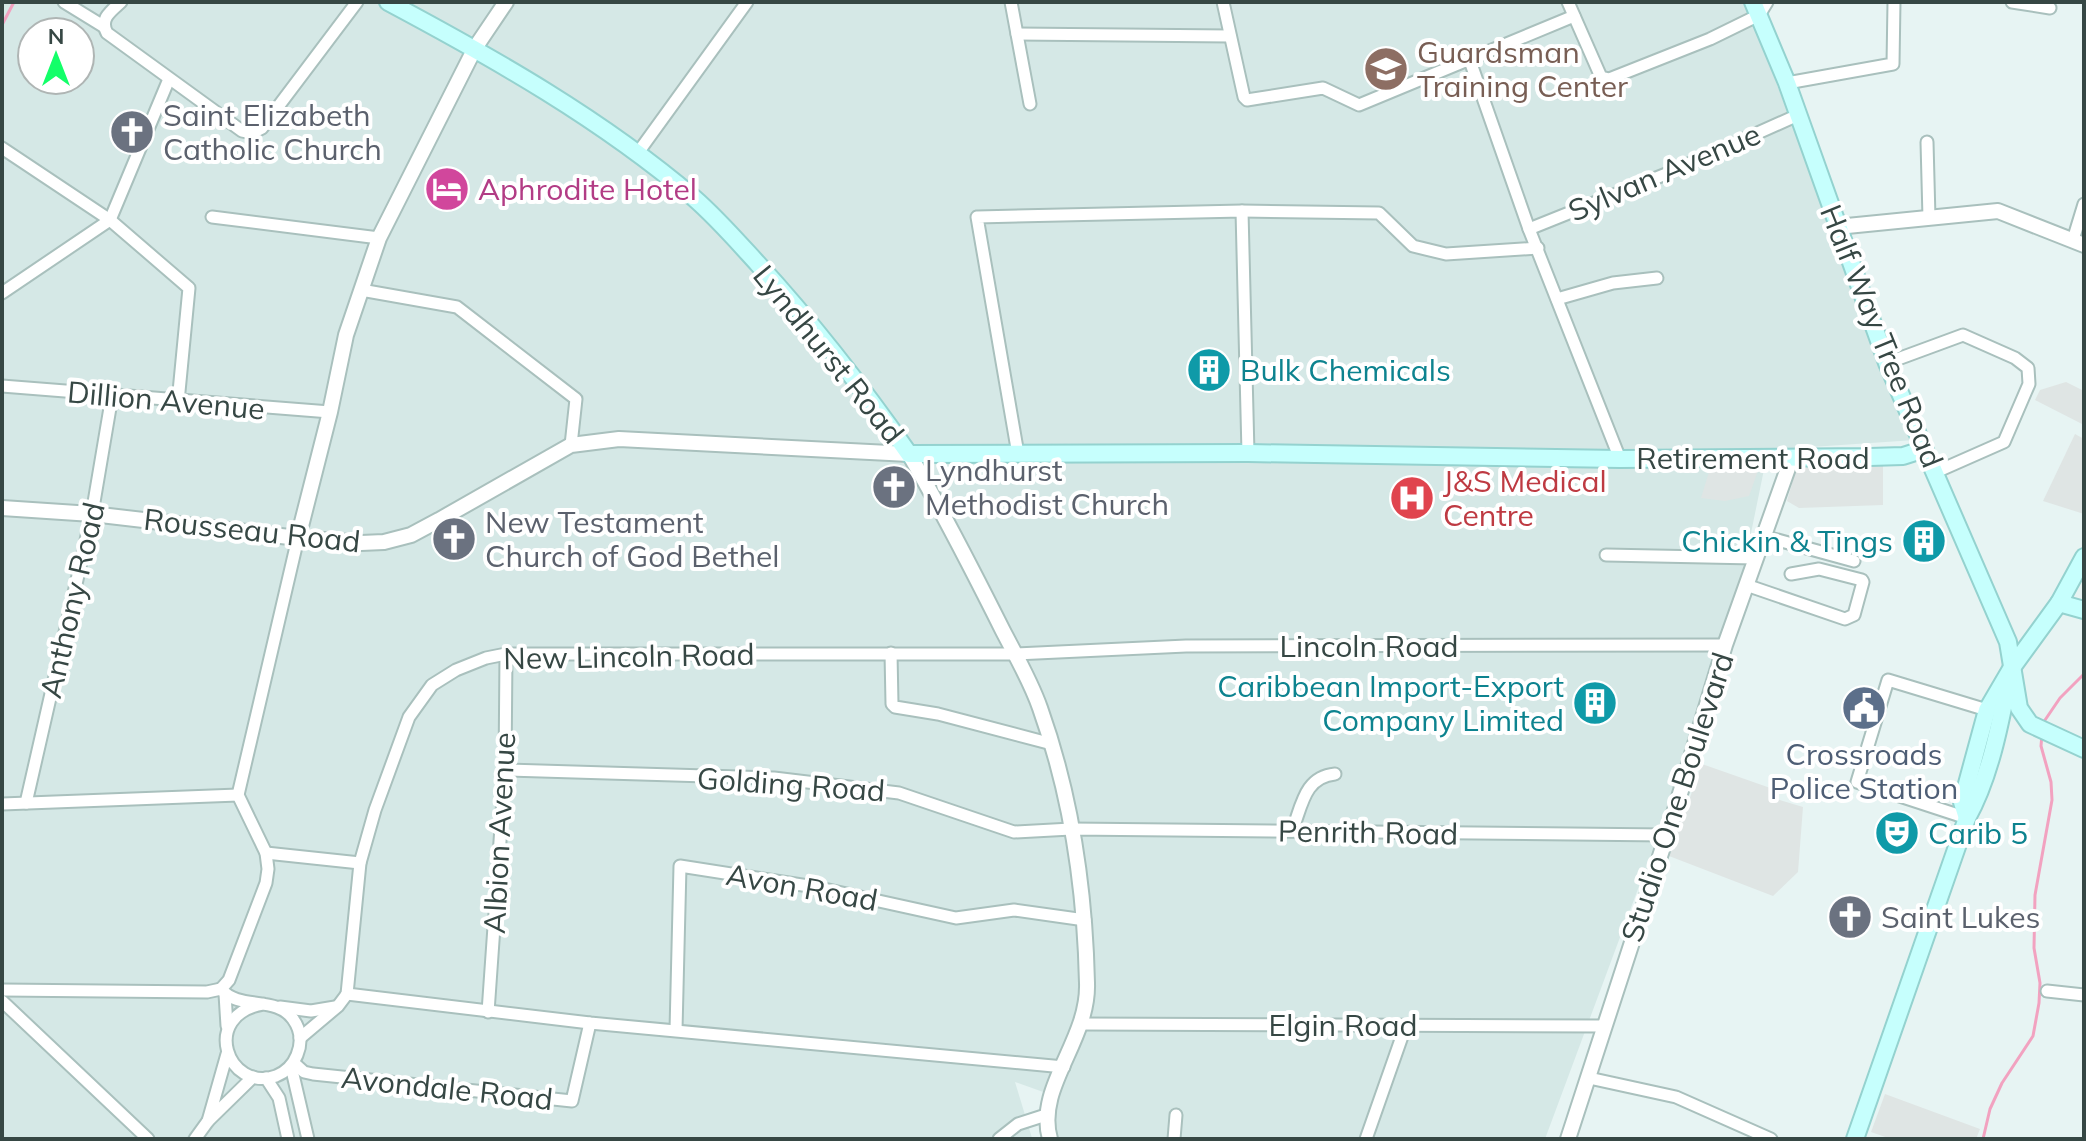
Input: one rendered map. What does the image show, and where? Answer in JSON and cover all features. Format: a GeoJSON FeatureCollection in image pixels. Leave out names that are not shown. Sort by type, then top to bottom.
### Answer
{"type":"FeatureCollection","features":[{"type":"Feature","properties":{"kind":"main road","name":"Lyndhurst Road"},"geometry":{"type":"LineString","coordinates":[[388,2],[547,90],[695,199],[781,289],[851,372],[909,454]]}},
{"type":"Feature","properties":{"kind":"main road","name":"Half Way Tree Road"},"geometry":{"type":"LineString","coordinates":[[1760,6],[1887,363],[2004,630],[2017,701],[2038,727]]}},
{"type":"Feature","properties":{"kind":"main road","name":"Retirement Road"},"geometry":{"type":"LineString","coordinates":[[909,454],[1248,453],[1620,459],[1903,456],[1925,449]]}},
{"type":"Feature","properties":{"kind":"main road"},"geometry":{"type":"LineString","coordinates":[[1967,818],[1962,802],[1987,710],[2011,669],[2061,599],[2084,557]]}},
{"type":"Feature","properties":{"kind":"main road"},"geometry":{"type":"LineString","coordinates":[[2061,599],[2084,600]]}},
{"type":"Feature","properties":{"kind":"main road"},"geometry":{"type":"LineString","coordinates":[[2061,599],[2084,610]]}},
{"type":"Feature","properties":{"kind":"main road"},"geometry":{"type":"LineString","coordinates":[[1855,1139],[1967,818],[1975,804],[1996,735],[2011,669]]}},
{"type":"Feature","properties":{"kind":"main road"},"geometry":{"type":"LineString","coordinates":[[1996,735],[2016,726],[2038,727],[2084,749]]}},
{"type":"Feature","properties":{"kind":"street"},"geometry":{"type":"LineString","coordinates":[[64,2],[103,26],[107,33],[242,131],[257,131],[357,2]]}},
{"type":"Feature","properties":{"kind":"street"},"geometry":{"type":"LineString","coordinates":[[103,26],[105,18],[121,2]]}},
{"type":"Feature","properties":{"kind":"street"},"geometry":{"type":"LineString","coordinates":[[208,1121],[227,1054],[223,992],[266,883],[268,869],[266,853],[238,795],[346,335],[379,238],[475,48],[506,2]]}},
{"type":"Feature","properties":{"kind":"street"},"geometry":{"type":"LineString","coordinates":[[637,154],[747,2]]}},
{"type":"Feature","properties":{"kind":"street"},"geometry":{"type":"LineString","coordinates":[[1011,2],[1030,104]]}},
{"type":"Feature","properties":{"kind":"street"},"geometry":{"type":"LineString","coordinates":[[1223,2],[1247,100],[1323,88],[1359,105],[1574,16]]}},
{"type":"Feature","properties":{"kind":"street"},"geometry":{"type":"LineString","coordinates":[[1568,2],[1601,77],[1609,79],[1710,39],[1760,6]]}},
{"type":"Feature","properties":{"kind":"street"},"geometry":{"type":"LineString","coordinates":[[1787,83],[1893,64],[1894,2]]}},
{"type":"Feature","properties":{"kind":"street"},"geometry":{"type":"LineString","coordinates":[[2012,2],[2050,8]]}},
{"type":"Feature","properties":{"kind":"street"},"geometry":{"type":"LineString","coordinates":[[1017,34],[1230,36]]}},
{"type":"Feature","properties":{"kind":"street"},"geometry":{"type":"LineString","coordinates":[[1469,58],[1529,229],[1620,459]]}},
{"type":"Feature","properties":{"kind":"street"},"geometry":{"type":"LineString","coordinates":[[2,293],[110,220],[169,79]]}},
{"type":"Feature","properties":{"kind":"street","name":"Sylvan Avenue"},"geometry":{"type":"LineString","coordinates":[[1529,229],[1666,174],[1798,115]]}},
{"type":"Feature","properties":{"kind":"street"},"geometry":{"type":"LineString","coordinates":[[1927,142],[1929,218]]}},
{"type":"Feature","properties":{"kind":"street"},"geometry":{"type":"LineString","coordinates":[[2,148],[110,220],[189,288],[178,402]]}},
{"type":"Feature","properties":{"kind":"street"},"geometry":{"type":"LineString","coordinates":[[1837,227],[2002,211],[2078,242],[2084,204]]}},
{"type":"Feature","properties":{"kind":"street"},"geometry":{"type":"LineString","coordinates":[[1018,454],[977,217],[1242,211],[1379,213],[1413,246],[1446,254],[1538,248]]}},
{"type":"Feature","properties":{"kind":"street"},"geometry":{"type":"LineString","coordinates":[[1242,211],[1248,453]]}},
{"type":"Feature","properties":{"kind":"street"},"geometry":{"type":"LineString","coordinates":[[212,217],[379,238]]}},
{"type":"Feature","properties":{"kind":"street"},"geometry":{"type":"LineString","coordinates":[[1557,299],[1613,283],[1657,278]]}},
{"type":"Feature","properties":{"kind":"street"},"geometry":{"type":"LineString","coordinates":[[361,290],[457,307],[576,399],[571,445]]}},
{"type":"Feature","properties":{"kind":"street"},"geometry":{"type":"LineString","coordinates":[[1887,363],[1963,335],[2015,358],[2028,368],[2029,384],[2004,442],[1936,472]]}},
{"type":"Feature","properties":{"kind":"street","name":"Dillion Avenue"},"geometry":{"type":"LineString","coordinates":[[2,386],[330,412]]}},
{"type":"Feature","properties":{"kind":"street","name":"Anthony Road"},"geometry":{"type":"LineString","coordinates":[[26,803],[92,514],[112,396]]}},
{"type":"Feature","properties":{"kind":"street","name":"Rousseau Road"},"geometry":{"type":"LineString","coordinates":[[2,508],[92,514],[298,538],[384,542],[411,535],[571,445],[619,439],[909,454]]}},
{"type":"Feature","properties":{"kind":"street","name":"Lyndhurst Road"},"geometry":{"type":"LineString","coordinates":[[909,454],[952,529],[1039,704],[1052,744],[1071,829],[1085,920],[1088,988],[1082,1024],[1050,1094],[1046,1115],[1050,1139]]}},
{"type":"Feature","properties":{"kind":"street","name":"Studio One Boulevard"},"geometry":{"type":"LineString","coordinates":[[1568,1139],[1725,645],[1792,457]]}},
{"type":"Feature","properties":{"kind":"street"},"geometry":{"type":"LineString","coordinates":[[1763,536],[1854,561]]}},
{"type":"Feature","properties":{"kind":"street"},"geometry":{"type":"LineString","coordinates":[[1606,555],[1755,558]]}},
{"type":"Feature","properties":{"kind":"street"},"geometry":{"type":"LineString","coordinates":[[1746,585],[1845,619],[1854,615],[1862,580],[1819,569],[1791,574]]}},
{"type":"Feature","properties":{"kind":"street","name":"Lincoln Road"},"geometry":{"type":"LineString","coordinates":[[1014,654],[1186,646],[1725,645]]}},
{"type":"Feature","properties":{"kind":"street"},"geometry":{"type":"LineString","coordinates":[[891,653],[892,704],[895,707],[938,714],[1052,744]]}},
{"type":"Feature","properties":{"kind":"street","name":"New Lincoln Road"},"geometry":{"type":"LineString","coordinates":[[347,994],[360,863],[375,810],[409,717],[432,685],[456,670],[506,654],[1014,654]]}},
{"type":"Feature","properties":{"kind":"street","name":"Albion Avenue"},"geometry":{"type":"LineString","coordinates":[[488,1012],[505,770],[506,654]]}},
{"type":"Feature","properties":{"kind":"street"},"geometry":{"type":"LineString","coordinates":[[1967,818],[1857,782],[1888,680],[1987,710]]}},
{"type":"Feature","properties":{"kind":"street","name":"Golding Road"},"geometry":{"type":"LineString","coordinates":[[505,770],[774,778],[899,793],[1014,832],[1071,829]]}},
{"type":"Feature","properties":{"kind":"street"},"geometry":{"type":"LineString","coordinates":[[1292,831],[1311,784],[1321,775],[1335,774]]}},
{"type":"Feature","properties":{"kind":"street"},"geometry":{"type":"LineString","coordinates":[[2,804],[238,795]]}},
{"type":"Feature","properties":{"kind":"street","name":"Penrith Road"},"geometry":{"type":"LineString","coordinates":[[1071,829],[1666,835]]}},
{"type":"Feature","properties":{"kind":"street"},"geometry":{"type":"LineString","coordinates":[[266,853],[360,863]]}},
{"type":"Feature","properties":{"kind":"street","name":"Avon Road"},"geometry":{"type":"LineString","coordinates":[[676,1030],[680,866],[815,887],[956,918],[1014,910],[1085,920]]}},
{"type":"Feature","properties":{"kind":"street"},"geometry":{"type":"LineString","coordinates":[[2,990],[223,992],[251,1003],[311,1011],[338,1006]]}},
{"type":"Feature","properties":{"kind":"street"},"geometry":{"type":"LineString","coordinates":[[2047,991],[2084,995]]}},
{"type":"Feature","properties":{"kind":"street"},"geometry":{"type":"LineString","coordinates":[[300,1038],[338,1006],[347,994],[590,1023],[1064,1067]]}},
{"type":"Feature","properties":{"kind":"street"},"geometry":{"type":"LineString","coordinates":[[2,1001],[148,1139]]}},
{"type":"Feature","properties":{"kind":"street"},"geometry":{"type":"LineString","coordinates":[[225,1039],[229,1025],[237,1014],[249,1006],[263,1004]]}},
{"type":"Feature","properties":{"kind":"street"},"geometry":{"type":"LineString","coordinates":[[227,1054],[237,1069],[253,1077],[280,1075],[292,1064],[299,1051],[300,1038],[293,1019],[276,1006]]}},
{"type":"Feature","properties":{"kind":"street","name":"Avondale Road"},"geometry":{"type":"LineString","coordinates":[[292,1064],[313,1074],[572,1101],[590,1023]]}},
{"type":"Feature","properties":{"kind":"street","name":"Elgin Road"},"geometry":{"type":"LineString","coordinates":[[1082,1024],[1603,1026]]}},
{"type":"Feature","properties":{"kind":"street"},"geometry":{"type":"LineString","coordinates":[[1366,1139],[1406,1025]]}},
{"type":"Feature","properties":{"kind":"street"},"geometry":{"type":"LineString","coordinates":[[292,1064],[308,1139]]}},
{"type":"Feature","properties":{"kind":"street"},"geometry":{"type":"LineString","coordinates":[[195,1139],[208,1121],[253,1077]]}},
{"type":"Feature","properties":{"kind":"street"},"geometry":{"type":"LineString","coordinates":[[266,1078],[279,1098],[288,1139]]}},
{"type":"Feature","properties":{"kind":"street"},"geometry":{"type":"LineString","coordinates":[[1589,1078],[1676,1097],[1771,1139]]}},
{"type":"Feature","properties":{"kind":"street"},"geometry":{"type":"LineString","coordinates":[[999,1139],[1018,1124],[1046,1115]]}},
{"type":"Feature","properties":{"kind":"street"},"geometry":{"type":"LineString","coordinates":[[1174,1139],[1176,1115]]}},
{"type":"Feature","properties":{"kind":"shaded area"},"geometry":{"type":"Polygon","coordinates":[[[2,2],[1746,2],[1915,440],[1768,450],[1742,577],[1697,721],[1545,1139],[1058,1139],[1046,1093],[1015,1082],[1032,1138],[1029,1139],[2,1139],[2,997],[195,999],[2,987],[2,2]]]}},
{"type":"Feature","properties":{"kind":"shaded area"},"geometry":{"type":"Polygon","coordinates":[[[2066,382],[2084,391],[2084,425],[2035,400],[2040,390],[2066,382]]]}},
{"type":"Feature","properties":{"kind":"shaded area"},"geometry":{"type":"Polygon","coordinates":[[[2075,434],[2084,439],[2084,514],[2043,501],[2075,434]]]}},
{"type":"Feature","properties":{"kind":"shaded area"},"geometry":{"type":"Polygon","coordinates":[[[1807,459],[1883,462],[1883,505],[1799,508],[1787,501],[1797,466],[1807,459]]]}},
{"type":"Feature","properties":{"kind":"shaded area"},"geometry":{"type":"Polygon","coordinates":[[[1719,462],[1761,462],[1749,496],[1725,501],[1701,498],[1709,472],[1719,462]]]}},
{"type":"Feature","properties":{"kind":"shaded area"},"geometry":{"type":"Polygon","coordinates":[[[1702,764],[1776,790],[1776,799],[1803,807],[1798,872],[1773,896],[1669,856],[1702,764]]]}},
{"type":"Feature","properties":{"kind":"shaded area"},"geometry":{"type":"Polygon","coordinates":[[[1885,1094],[1980,1129],[1976,1139],[1891,1139],[1871,1132],[1885,1094]]]}},
{"type":"Feature","properties":{"kind":"waterway"},"geometry":{"type":"LineString","coordinates":[[2,25],[14,2]]}},
{"type":"Feature","properties":{"kind":"waterway"},"geometry":{"type":"LineString","coordinates":[[2043,723],[2060,698],[2084,674]]}},
{"type":"Feature","properties":{"kind":"waterway"},"geometry":{"type":"LineString","coordinates":[[1983,1139],[1990,1109],[2002,1083],[2033,1036],[2039,1003],[2040,983],[2034,948],[2035,895],[2052,800],[2051,782],[2041,746],[2042,734]]}},
{"type":"Feature","properties":{"kind":"place","name":"Guardsman Training Center"},"geometry":{"type":"Point","coordinates":[1386,69]}},
{"type":"Feature","properties":{"kind":"place","name":"Saint Elizabeth Catholic Church"},"geometry":{"type":"Point","coordinates":[132,132]}},
{"type":"Feature","properties":{"kind":"place","name":"Aphrodite Hotel"},"geometry":{"type":"Point","coordinates":[447,189]}},
{"type":"Feature","properties":{"kind":"place","name":"Bulk Chemicals"},"geometry":{"type":"Point","coordinates":[1209,370]}},
{"type":"Feature","properties":{"kind":"place","name":"Lyndhurst Methodist Church"},"geometry":{"type":"Point","coordinates":[894,487]}},
{"type":"Feature","properties":{"kind":"place","name":"J&S Medical Centre"},"geometry":{"type":"Point","coordinates":[1412,498]}},
{"type":"Feature","properties":{"kind":"place","name":"New Testament Church of God Bethel"},"geometry":{"type":"Point","coordinates":[454,539]}},
{"type":"Feature","properties":{"kind":"place","name":"Chickin & Tings"},"geometry":{"type":"Point","coordinates":[1924,541]}},
{"type":"Feature","properties":{"kind":"place","name":"Caribbean Import-Export Company Limited"},"geometry":{"type":"Point","coordinates":[1595,703]}},
{"type":"Feature","properties":{"kind":"place","name":"Crossroads Police Station"},"geometry":{"type":"Point","coordinates":[1864,708]}},
{"type":"Feature","properties":{"kind":"place","name":"Carib 5"},"geometry":{"type":"Point","coordinates":[1897,833]}},
{"type":"Feature","properties":{"kind":"place","name":"Saint Lukes"},"geometry":{"type":"Point","coordinates":[1850,917]}}]}
